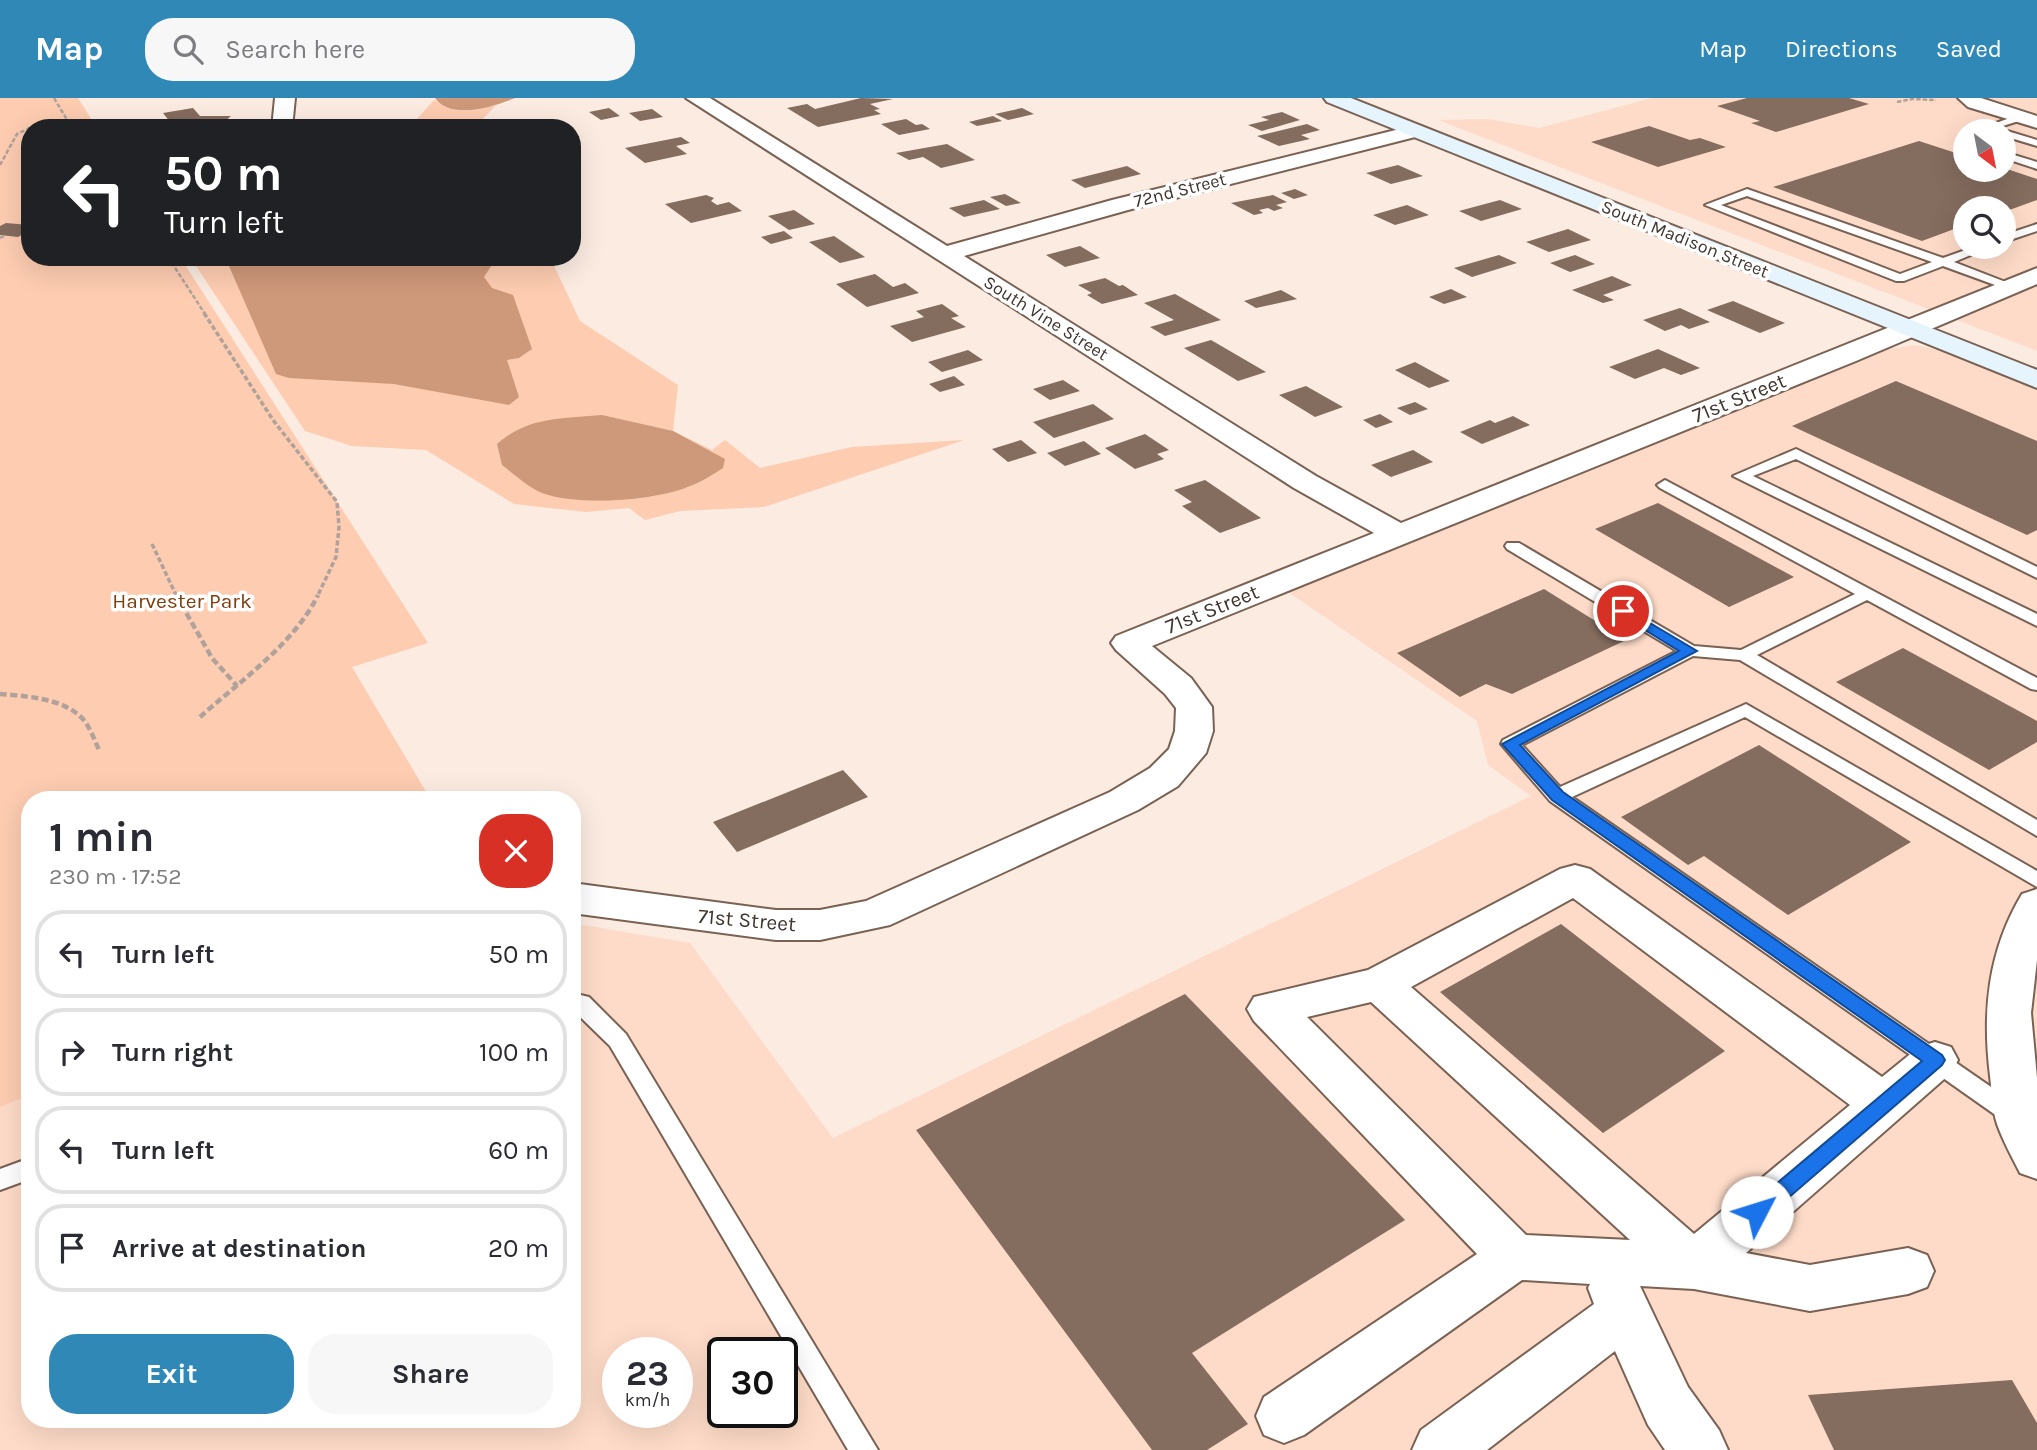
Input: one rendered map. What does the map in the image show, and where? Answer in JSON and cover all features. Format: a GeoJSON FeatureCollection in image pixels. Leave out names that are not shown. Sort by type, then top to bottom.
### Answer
{"type":"FeatureCollection","features":[{"type":"Feature","properties":{"kind":"street"},"geometry":{"type":"LineString","coordinates":[[283,119],[285,98]]}},
{"type":"Feature","properties":{"kind":"street","name":"South Vine Street"},"geometry":{"type":"LineString","coordinates":[[696,98],[1305,482],[1398,534]]}},
{"type":"Feature","properties":{"kind":"street","name":"South Madison Street"},"geometry":{"type":"LineString","coordinates":[[1334,98],[2037,380]]}},
{"type":"Feature","properties":{"kind":"street"},"geometry":{"type":"LineString","coordinates":[[1968,98],[1975,103],[2029,119]]}},
{"type":"Feature","properties":{"kind":"street","name":"72nd Street"},"geometry":{"type":"LineString","coordinates":[[944,254],[1121,205],[1416,131]]}},
{"type":"Feature","properties":{"kind":"street","name":"71st Street"},"geometry":{"type":"LineString","coordinates":[[581,899],[776,925],[820,925],[875,914],[1124,801],[1164,778],[1187,753],[1195,731],[1194,707],[1178,686],[1128,643],[1847,355],[2023,280]]}},
{"type":"Feature","properties":{"kind":"street"},"geometry":{"type":"LineString","coordinates":[[1514,1256],[1270,1009],[1379,984],[1575,879],[1884,1104]]}},
{"type":"Feature","properties":{"kind":"street"},"geometry":{"type":"LineString","coordinates":[[2029,1140],[2023,1051],[2006,1012],[2010,979],[2031,930]]}},
{"type":"Feature","properties":{"kind":"street"},"geometry":{"type":"LineString","coordinates":[[1379,984],[1694,1266]]}},
{"type":"Feature","properties":{"kind":"street"},"geometry":{"type":"LineString","coordinates":[[1694,1266],[1935,1060]]}},
{"type":"Feature","properties":{"kind":"street"},"geometry":{"type":"LineString","coordinates":[[1284,1416],[1514,1256],[1694,1266],[1810,1288],[1908,1271]]}},
{"type":"Feature","properties":{"kind":"street"},"geometry":{"type":"LineString","coordinates":[[1602,1261],[1668,1406],[1699,1450]]}},
{"type":"Feature","properties":{"kind":"street"},"geometry":{"type":"LineString","coordinates":[[1441,1450],[1625,1312]]}},
{"type":"Feature","properties":{"kind":"lane"},"geometry":{"type":"LineString","coordinates":[[2016,137],[2037,143]]}},
{"type":"Feature","properties":{"kind":"lane"},"geometry":{"type":"LineString","coordinates":[[2016,159],[2037,166]]}},
{"type":"Feature","properties":{"kind":"lane"},"geometry":{"type":"LineString","coordinates":[[1953,258],[1940,263],[1900,278],[1711,205],[1747,192],[1940,263],[2023,280]]}},
{"type":"Feature","properties":{"kind":"lane"},"geometry":{"type":"LineString","coordinates":[[2016,235],[2037,227]]}},
{"type":"Feature","properties":{"kind":"lane"},"geometry":{"type":"LineString","coordinates":[[2037,573],[1796,453],[1741,476],[2037,621]]}},
{"type":"Feature","properties":{"kind":"lane"},"geometry":{"type":"LineString","coordinates":[[1665,485],[2037,685]]}},
{"type":"Feature","properties":{"kind":"lane"},"geometry":{"type":"LineString","coordinates":[[1513,546],[1690,651],[1744,655],[2037,829]]}},
{"type":"Feature","properties":{"kind":"lane"},"geometry":{"type":"LineString","coordinates":[[1744,655],[1867,594]]}},
{"type":"Feature","properties":{"kind":"lane"},"geometry":{"type":"LineString","coordinates":[[1690,651],[1510,744],[1558,796],[1935,1060],[2029,1140]]}},
{"type":"Feature","properties":{"kind":"lane"},"geometry":{"type":"LineString","coordinates":[[1558,796],[1746,710],[2037,880]]}},
{"type":"Feature","properties":{"kind":"lane"},"geometry":{"type":"LineString","coordinates":[[581,1003],[618,1040],[864,1450]]}},
{"type":"Feature","properties":{"kind":"lane"},"geometry":{"type":"LineString","coordinates":[[0,1180],[21,1172]]}},
{"type":"Feature","properties":{"kind":"path"},"geometry":{"type":"LineString","coordinates":[[54,98],[65,119]]}},
{"type":"Feature","properties":{"kind":"path"},"geometry":{"type":"LineString","coordinates":[[1897,102],[1912,99],[1936,100]]}},
{"type":"Feature","properties":{"kind":"path"},"geometry":{"type":"LineString","coordinates":[[0,164],[17,134],[21,132]]}},
{"type":"Feature","properties":{"kind":"path"},"geometry":{"type":"LineString","coordinates":[[174,266],[273,420],[337,502],[339,527],[336,557],[313,605],[276,650],[200,717]]}},
{"type":"Feature","properties":{"kind":"path"},"geometry":{"type":"LineString","coordinates":[[152,544],[186,613],[222,674],[237,686]]}},
{"type":"Feature","properties":{"kind":"path"},"geometry":{"type":"LineString","coordinates":[[0,694],[21,695],[53,703],[81,716],[99,750]]}},
{"type":"Feature","properties":{"kind":"shaded area"},"geometry":{"type":"Polygon","coordinates":[[[435,98],[515,98],[484,108],[462,110],[442,105],[435,98]]]}},
{"type":"Feature","properties":{"kind":"shaded area"},"geometry":{"type":"Polygon","coordinates":[[[1652,98],[2037,98],[2037,351],[1438,120],[1489,119],[1539,128],[1652,98]]]}},
{"type":"Feature","properties":{"kind":"shaded area"},"geometry":{"type":"Polygon","coordinates":[[[229,266],[491,266],[484,277],[492,288],[513,295],[532,349],[519,358],[507,360],[519,397],[509,405],[394,384],[289,378],[276,374],[229,266]]]}},
{"type":"Feature","properties":{"kind":"shaded area"},"geometry":{"type":"Polygon","coordinates":[[[1915,345],[1942,351],[2037,389],[2037,1450],[0,1450],[0,1107],[21,1099],[21,1428],[581,1428],[581,925],[690,943],[833,1138],[1531,796],[1488,765],[1477,721],[1285,590],[1888,349],[1915,345]]]}},
{"type":"Feature","properties":{"kind":"shaded area"},"geometry":{"type":"Polygon","coordinates":[[[602,415],[673,431],[725,459],[723,468],[695,484],[670,492],[634,499],[593,501],[542,493],[502,465],[497,444],[521,428],[547,420],[602,415]]]}},
{"type":"Feature","properties":{"kind":"green space","name":"Harvester Park"},"geometry":{"type":"Polygon","coordinates":[[[0,98],[78,98],[91,119],[21,119],[21,266],[186,266],[428,643],[352,667],[426,791],[21,791],[21,1099],[0,1107],[0,98]]]}},
{"type":"Feature","properties":{"kind":"green space"},"geometry":{"type":"Polygon","coordinates":[[[434,100],[465,108],[496,105],[483,119],[417,119],[434,100]]]}},
{"type":"Feature","properties":{"kind":"green space"},"geometry":{"type":"Polygon","coordinates":[[[196,266],[554,266],[580,321],[678,385],[673,431],[712,450],[725,440],[760,468],[852,447],[964,440],[764,507],[680,511],[645,520],[629,508],[586,512],[514,504],[426,450],[352,446],[305,431],[196,266]]]}},
{"type":"Feature","properties":{"kind":"building"},"geometry":{"type":"Polygon","coordinates":[[[861,98],[893,99],[870,104],[880,109],[874,110],[881,114],[818,127],[787,108],[807,104],[815,109],[861,98]]]}},
{"type":"Feature","properties":{"kind":"building"},"geometry":{"type":"Polygon","coordinates":[[[1747,98],[1849,98],[1869,104],[1776,132],[1751,123],[1760,121],[1717,106],[1747,98]]]}},
{"type":"Feature","properties":{"kind":"building"},"geometry":{"type":"Polygon","coordinates":[[[193,108],[200,116],[231,116],[228,119],[168,119],[163,113],[193,108]]]}},
{"type":"Feature","properties":{"kind":"building"},"geometry":{"type":"Polygon","coordinates":[[[609,108],[620,116],[601,120],[589,112],[609,108]]]}},
{"type":"Feature","properties":{"kind":"building"},"geometry":{"type":"Polygon","coordinates":[[[1022,108],[1034,114],[1008,120],[995,114],[1022,108]]]}},
{"type":"Feature","properties":{"kind":"building"},"geometry":{"type":"Polygon","coordinates":[[[652,109],[663,117],[640,121],[629,113],[652,109]]]}},
{"type":"Feature","properties":{"kind":"building"},"geometry":{"type":"Polygon","coordinates":[[[1282,112],[1300,120],[1262,131],[1248,125],[1269,120],[1261,117],[1282,112]]]}},
{"type":"Feature","properties":{"kind":"building"},"geometry":{"type":"Polygon","coordinates":[[[993,116],[1002,121],[977,126],[969,122],[993,116]]]}},
{"type":"Feature","properties":{"kind":"building"},"geometry":{"type":"Polygon","coordinates":[[[906,119],[930,129],[899,135],[881,124],[906,119]]]}},
{"type":"Feature","properties":{"kind":"building"},"geometry":{"type":"Polygon","coordinates":[[[1307,124],[1320,130],[1301,135],[1310,139],[1279,146],[1257,136],[1307,124]]]}},
{"type":"Feature","properties":{"kind":"building"},"geometry":{"type":"Polygon","coordinates":[[[1649,126],[1690,140],[1700,138],[1726,147],[1658,167],[1591,142],[1649,126]]]}},
{"type":"Feature","properties":{"kind":"building"},"geometry":{"type":"Polygon","coordinates":[[[681,137],[690,143],[676,146],[687,154],[645,163],[625,148],[681,137]]]}},
{"type":"Feature","properties":{"kind":"building"},"geometry":{"type":"Polygon","coordinates":[[[1919,141],[1953,152],[1953,182],[2016,182],[2016,172],[2037,179],[2037,200],[2016,208],[2016,196],[1953,196],[1953,229],[1922,241],[1773,187],[1919,141]]]}},
{"type":"Feature","properties":{"kind":"building"},"geometry":{"type":"Polygon","coordinates":[[[947,144],[975,160],[941,168],[923,157],[909,160],[896,153],[947,144]]]}},
{"type":"Feature","properties":{"kind":"building"},"geometry":{"type":"Polygon","coordinates":[[[1398,165],[1423,176],[1391,184],[1366,173],[1398,165]]]}},
{"type":"Feature","properties":{"kind":"building"},"geometry":{"type":"Polygon","coordinates":[[[1127,166],[1141,174],[1085,188],[1071,180],[1127,166]]]}},
{"type":"Feature","properties":{"kind":"building"},"geometry":{"type":"Polygon","coordinates":[[[1295,189],[1308,195],[1294,199],[1281,193],[1295,189]]]}},
{"type":"Feature","properties":{"kind":"building"},"geometry":{"type":"Polygon","coordinates":[[[1005,194],[1021,203],[1006,206],[990,197],[1005,194]]]}},
{"type":"Feature","properties":{"kind":"building"},"geometry":{"type":"Polygon","coordinates":[[[706,195],[714,198],[711,201],[717,205],[729,202],[742,211],[691,223],[665,204],[706,195]]]}},
{"type":"Feature","properties":{"kind":"building"},"geometry":{"type":"Polygon","coordinates":[[[1273,195],[1287,202],[1276,205],[1283,208],[1274,211],[1268,208],[1259,210],[1263,213],[1254,215],[1231,203],[1273,195]]]}},
{"type":"Feature","properties":{"kind":"building"},"geometry":{"type":"Polygon","coordinates":[[[984,200],[1000,209],[964,217],[949,208],[984,200]]]}},
{"type":"Feature","properties":{"kind":"building"},"geometry":{"type":"Polygon","coordinates":[[[1500,200],[1522,209],[1481,221],[1459,211],[1500,200]]]}},
{"type":"Feature","properties":{"kind":"building"},"geometry":{"type":"Polygon","coordinates":[[[1407,205],[1429,215],[1395,225],[1373,215],[1407,205]]]}},
{"type":"Feature","properties":{"kind":"building"},"geometry":{"type":"Polygon","coordinates":[[[794,210],[815,224],[789,230],[768,216],[794,210]]]}},
{"type":"Feature","properties":{"kind":"building"},"geometry":{"type":"Polygon","coordinates":[[[6,223],[21,224],[21,235],[0,235],[0,226],[6,223]]]}},
{"type":"Feature","properties":{"kind":"building"},"geometry":{"type":"Polygon","coordinates":[[[1568,229],[1591,240],[1549,252],[1526,242],[1568,229]]]}},
{"type":"Feature","properties":{"kind":"building"},"geometry":{"type":"Polygon","coordinates":[[[784,231],[793,238],[771,244],[761,237],[784,231]]]}},
{"type":"Feature","properties":{"kind":"building"},"geometry":{"type":"Polygon","coordinates":[[[834,236],[865,257],[840,263],[809,242],[834,236]]]}},
{"type":"Feature","properties":{"kind":"building"},"geometry":{"type":"Polygon","coordinates":[[[1080,246],[1100,258],[1065,267],[1046,255],[1080,246]]]}},
{"type":"Feature","properties":{"kind":"building"},"geometry":{"type":"Polygon","coordinates":[[[1499,255],[1517,263],[1472,277],[1454,268],[1499,255]]]}},
{"type":"Feature","properties":{"kind":"building"},"geometry":{"type":"Polygon","coordinates":[[[1575,255],[1595,264],[1570,272],[1550,263],[1575,255]]]}},
{"type":"Feature","properties":{"kind":"building"},"geometry":{"type":"Polygon","coordinates":[[[875,274],[893,287],[905,283],[919,293],[867,307],[836,284],[875,274]]]}},
{"type":"Feature","properties":{"kind":"building"},"geometry":{"type":"Polygon","coordinates":[[[1612,276],[1632,285],[1603,295],[1614,300],[1603,303],[1572,290],[1612,276]]]}},
{"type":"Feature","properties":{"kind":"building"},"geometry":{"type":"Polygon","coordinates":[[[1105,278],[1138,295],[1102,304],[1087,295],[1092,293],[1078,285],[1105,278]]]}},
{"type":"Feature","properties":{"kind":"building"},"geometry":{"type":"Polygon","coordinates":[[[1451,289],[1467,297],[1444,304],[1429,297],[1451,289]]]}},
{"type":"Feature","properties":{"kind":"building"},"geometry":{"type":"Polygon","coordinates":[[[1281,290],[1297,299],[1256,308],[1244,301],[1281,290]]]}},
{"type":"Feature","properties":{"kind":"building"},"geometry":{"type":"Polygon","coordinates":[[[1175,294],[1221,320],[1165,336],[1150,327],[1174,320],[1144,303],[1175,294]]]}},
{"type":"Feature","properties":{"kind":"building"},"geometry":{"type":"Polygon","coordinates":[[[1733,301],[1785,323],[1760,333],[1707,310],[1733,301]]]}},
{"type":"Feature","properties":{"kind":"building"},"geometry":{"type":"Polygon","coordinates":[[[942,304],[959,316],[951,318],[966,327],[912,342],[890,326],[924,317],[916,311],[942,304]]]}},
{"type":"Feature","properties":{"kind":"building"},"geometry":{"type":"Polygon","coordinates":[[[1680,308],[1710,322],[1689,329],[1681,325],[1665,331],[1643,320],[1680,308]]]}},
{"type":"Feature","properties":{"kind":"building"},"geometry":{"type":"Polygon","coordinates":[[[1211,340],[1266,372],[1238,381],[1184,348],[1211,340]]]}},
{"type":"Feature","properties":{"kind":"building"},"geometry":{"type":"Polygon","coordinates":[[[1658,349],[1700,368],[1681,375],[1664,368],[1635,379],[1609,367],[1658,349]]]}},
{"type":"Feature","properties":{"kind":"building"},"geometry":{"type":"Polygon","coordinates":[[[968,350],[983,360],[942,372],[928,362],[968,350]]]}},
{"type":"Feature","properties":{"kind":"building"},"geometry":{"type":"Polygon","coordinates":[[[1415,362],[1450,381],[1429,388],[1395,370],[1415,362]]]}},
{"type":"Feature","properties":{"kind":"building"},"geometry":{"type":"Polygon","coordinates":[[[954,376],[965,385],[940,392],[929,384],[954,376]]]}},
{"type":"Feature","properties":{"kind":"building"},"geometry":{"type":"Polygon","coordinates":[[[1063,380],[1080,391],[1050,400],[1033,389],[1063,380]]]}},
{"type":"Feature","properties":{"kind":"building"},"geometry":{"type":"Polygon","coordinates":[[[1896,381],[2037,441],[2037,530],[2027,535],[1792,426],[1896,381]]]}},
{"type":"Feature","properties":{"kind":"building"},"geometry":{"type":"Polygon","coordinates":[[[1306,386],[1343,407],[1315,417],[1279,395],[1306,386]]]}},
{"type":"Feature","properties":{"kind":"building"},"geometry":{"type":"Polygon","coordinates":[[[1415,402],[1428,409],[1410,415],[1397,408],[1415,402]]]}},
{"type":"Feature","properties":{"kind":"building"},"geometry":{"type":"Polygon","coordinates":[[[1093,404],[1114,419],[1054,438],[1033,422],[1093,404]]]}},
{"type":"Feature","properties":{"kind":"building"},"geometry":{"type":"Polygon","coordinates":[[[1380,414],[1393,422],[1376,428],[1363,420],[1380,414]]]}},
{"type":"Feature","properties":{"kind":"building"},"geometry":{"type":"Polygon","coordinates":[[[1513,416],[1530,425],[1482,444],[1460,432],[1490,420],[1495,423],[1513,416]]]}},
{"type":"Feature","properties":{"kind":"building"},"geometry":{"type":"Polygon","coordinates":[[[1145,434],[1169,450],[1157,454],[1164,459],[1135,469],[1105,448],[1145,434]]]}},
{"type":"Feature","properties":{"kind":"building"},"geometry":{"type":"Polygon","coordinates":[[[1021,440],[1037,453],[1008,462],[992,449],[1021,440]]]}},
{"type":"Feature","properties":{"kind":"building"},"geometry":{"type":"Polygon","coordinates":[[[1084,441],[1101,454],[1065,466],[1047,453],[1084,441]]]}},
{"type":"Feature","properties":{"kind":"building"},"geometry":{"type":"Polygon","coordinates":[[[1413,450],[1433,462],[1391,477],[1371,465],[1413,450]]]}},
{"type":"Feature","properties":{"kind":"building"},"geometry":{"type":"Polygon","coordinates":[[[1205,480],[1261,518],[1220,533],[1182,506],[1192,502],[1174,490],[1205,480]]]}},
{"type":"Feature","properties":{"kind":"building"},"geometry":{"type":"Polygon","coordinates":[[[1658,503],[1794,577],[1729,607],[1595,529],[1658,503]]]}},
{"type":"Feature","properties":{"kind":"building"},"geometry":{"type":"Polygon","coordinates":[[[1544,589],[1626,640],[1512,694],[1486,684],[1460,697],[1397,653],[1544,589]]]}},
{"type":"Feature","properties":{"kind":"building"},"geometry":{"type":"Polygon","coordinates":[[[1903,648],[2037,721],[2037,742],[1989,770],[1836,682],[1903,648]]]}},
{"type":"Feature","properties":{"kind":"building"},"geometry":{"type":"Polygon","coordinates":[[[1759,745],[1911,842],[1788,915],[1704,856],[1688,865],[1621,817],[1759,745]]]}},
{"type":"Feature","properties":{"kind":"building"},"geometry":{"type":"Polygon","coordinates":[[[843,770],[868,797],[737,852],[713,822],[843,770]]]}},
{"type":"Feature","properties":{"kind":"building"},"geometry":{"type":"Polygon","coordinates":[[[1561,924],[1725,1051],[1603,1133],[1440,992],[1561,924]]]}},
{"type":"Feature","properties":{"kind":"building"},"geometry":{"type":"Polygon","coordinates":[[[1185,994],[1405,1220],[1192,1353],[1248,1424],[1207,1450],[1152,1450],[916,1130],[1185,994]]]}},
{"type":"Feature","properties":{"kind":"building"},"geometry":{"type":"Polygon","coordinates":[[[2012,1380],[2037,1423],[2037,1450],[1834,1450],[1808,1395],[2012,1380]]]}},
{"type":"Feature","properties":{"kind":"route"},"geometry":{"type":"LineString","coordinates":[[1623,611],[1690,651],[1510,744],[1558,796],[1935,1060],[1757,1212]]}}]}
